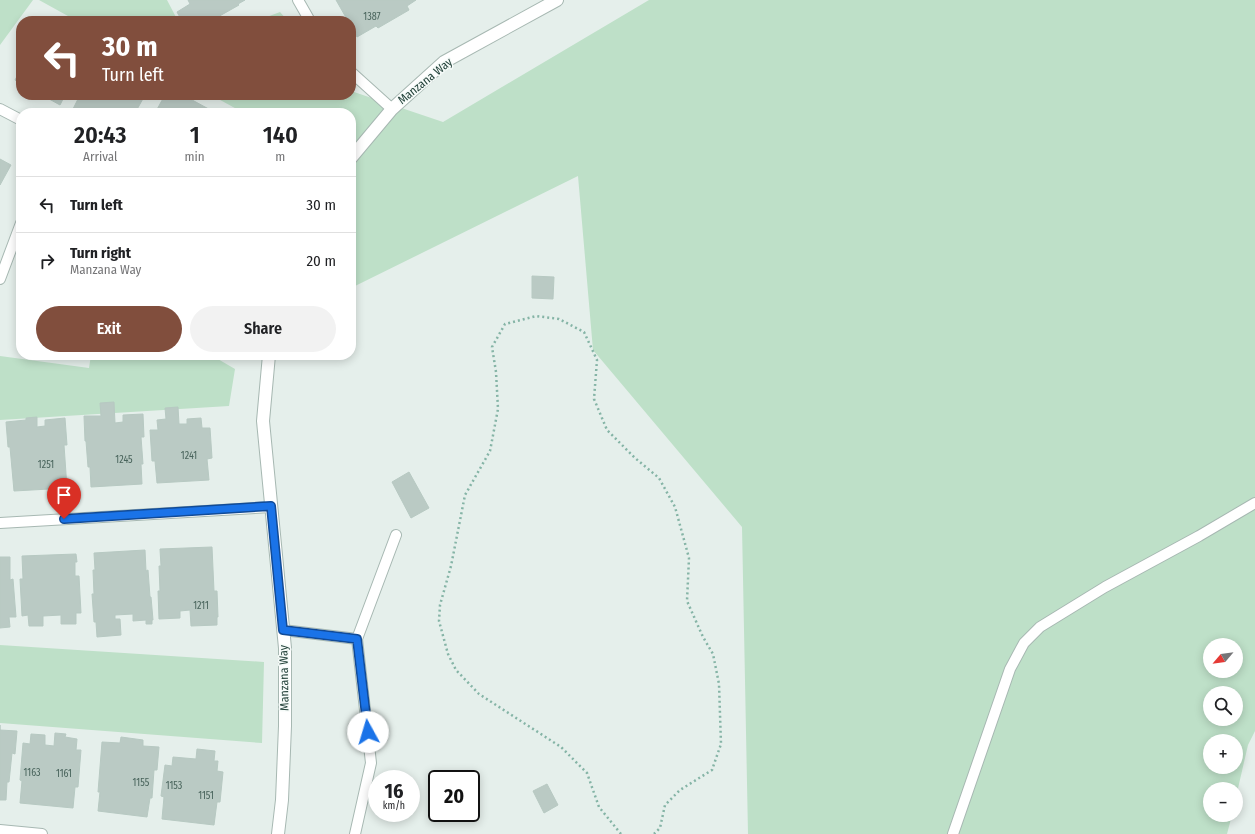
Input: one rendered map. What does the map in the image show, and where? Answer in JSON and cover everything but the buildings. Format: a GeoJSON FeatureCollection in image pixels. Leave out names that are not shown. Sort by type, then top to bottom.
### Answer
{"type":"FeatureCollection","features":[{"type":"Feature","properties":{"kind":"street","name":"Manzana Way"},"geometry":{"type":"LineString","coordinates":[[356,152],[392,109],[444,62],[557,0]]}},
{"type":"Feature","properties":{"kind":"street","name":"Manzana Way"},"geometry":{"type":"LineString","coordinates":[[269,360],[263,421],[285,648],[285,726],[282,800],[278,834]]}},
{"type":"Feature","properties":{"kind":"lane"},"geometry":{"type":"LineString","coordinates":[[298,0],[307,16]]}},
{"type":"Feature","properties":{"kind":"lane"},"geometry":{"type":"LineString","coordinates":[[356,77],[392,109]]}},
{"type":"Feature","properties":{"kind":"lane"},"geometry":{"type":"LineString","coordinates":[[0,109],[16,117]]}},
{"type":"Feature","properties":{"kind":"lane"},"geometry":{"type":"LineString","coordinates":[[0,279],[16,236]]}},
{"type":"Feature","properties":{"kind":"lane"},"geometry":{"type":"LineString","coordinates":[[953,834],[1010,669],[1024,643],[1040,627],[1105,587],[1179,547],[1255,503]]}},
{"type":"Feature","properties":{"kind":"lane"},"geometry":{"type":"LineString","coordinates":[[0,523],[271,506]]}},
{"type":"Feature","properties":{"kind":"lane"},"geometry":{"type":"LineString","coordinates":[[355,834],[371,763],[357,639],[396,534]]}},
{"type":"Feature","properties":{"kind":"lane"},"geometry":{"type":"LineString","coordinates":[[283,630],[357,639]]}},
{"type":"Feature","properties":{"kind":"lane"},"geometry":{"type":"LineString","coordinates":[[0,830],[42,834]]}},
{"type":"Feature","properties":{"kind":"path"},"geometry":{"type":"LineString","coordinates":[[621,834],[599,807],[587,773],[561,747],[479,694],[456,670],[448,654],[439,621],[440,605],[451,566],[465,495],[490,451],[498,409],[496,372],[492,347],[505,324],[536,316],[559,319],[584,332],[597,360],[594,399],[607,430],[635,458],[659,478],[675,507],[689,558],[687,601],[703,637],[713,654],[719,684],[720,744],[712,770],[680,790],[665,805],[660,828],[654,834]]}},
{"type":"Feature","properties":{"kind":"green space"},"geometry":{"type":"Polygon","coordinates":[[[0,0],[33,0],[21,16],[16,16],[16,23],[0,45],[0,0]]]}},
{"type":"Feature","properties":{"kind":"green space"},"geometry":{"type":"Polygon","coordinates":[[[39,0],[167,0],[175,16],[68,16],[39,0]]]}},
{"type":"Feature","properties":{"kind":"green space"},"geometry":{"type":"Polygon","coordinates":[[[649,0],[1255,0],[1255,731],[1248,745],[1243,767],[1243,734],[1203,734],[1203,774],[1241,774],[1239,782],[1203,782],[1203,822],[1230,822],[1227,834],[748,834],[742,527],[593,350],[578,176],[356,286],[356,108],[235,108],[220,100],[356,100],[356,93],[443,122],[649,0]]]}},
{"type":"Feature","properties":{"kind":"green space"},"geometry":{"type":"Polygon","coordinates":[[[280,12],[284,16],[269,16],[280,12]]]}},
{"type":"Feature","properties":{"kind":"green space"},"geometry":{"type":"Polygon","coordinates":[[[0,356],[16,358],[16,360],[30,360],[89,368],[90,360],[220,360],[235,369],[229,406],[0,420],[0,356]]]}},
{"type":"Feature","properties":{"kind":"green space"},"geometry":{"type":"Polygon","coordinates":[[[0,645],[264,662],[262,743],[0,723],[0,645]]]}},
{"type":"Feature","properties":{"kind":"route"},"geometry":{"type":"LineString","coordinates":[[64,519],[271,506],[283,630],[357,639],[368,732]]}}]}
